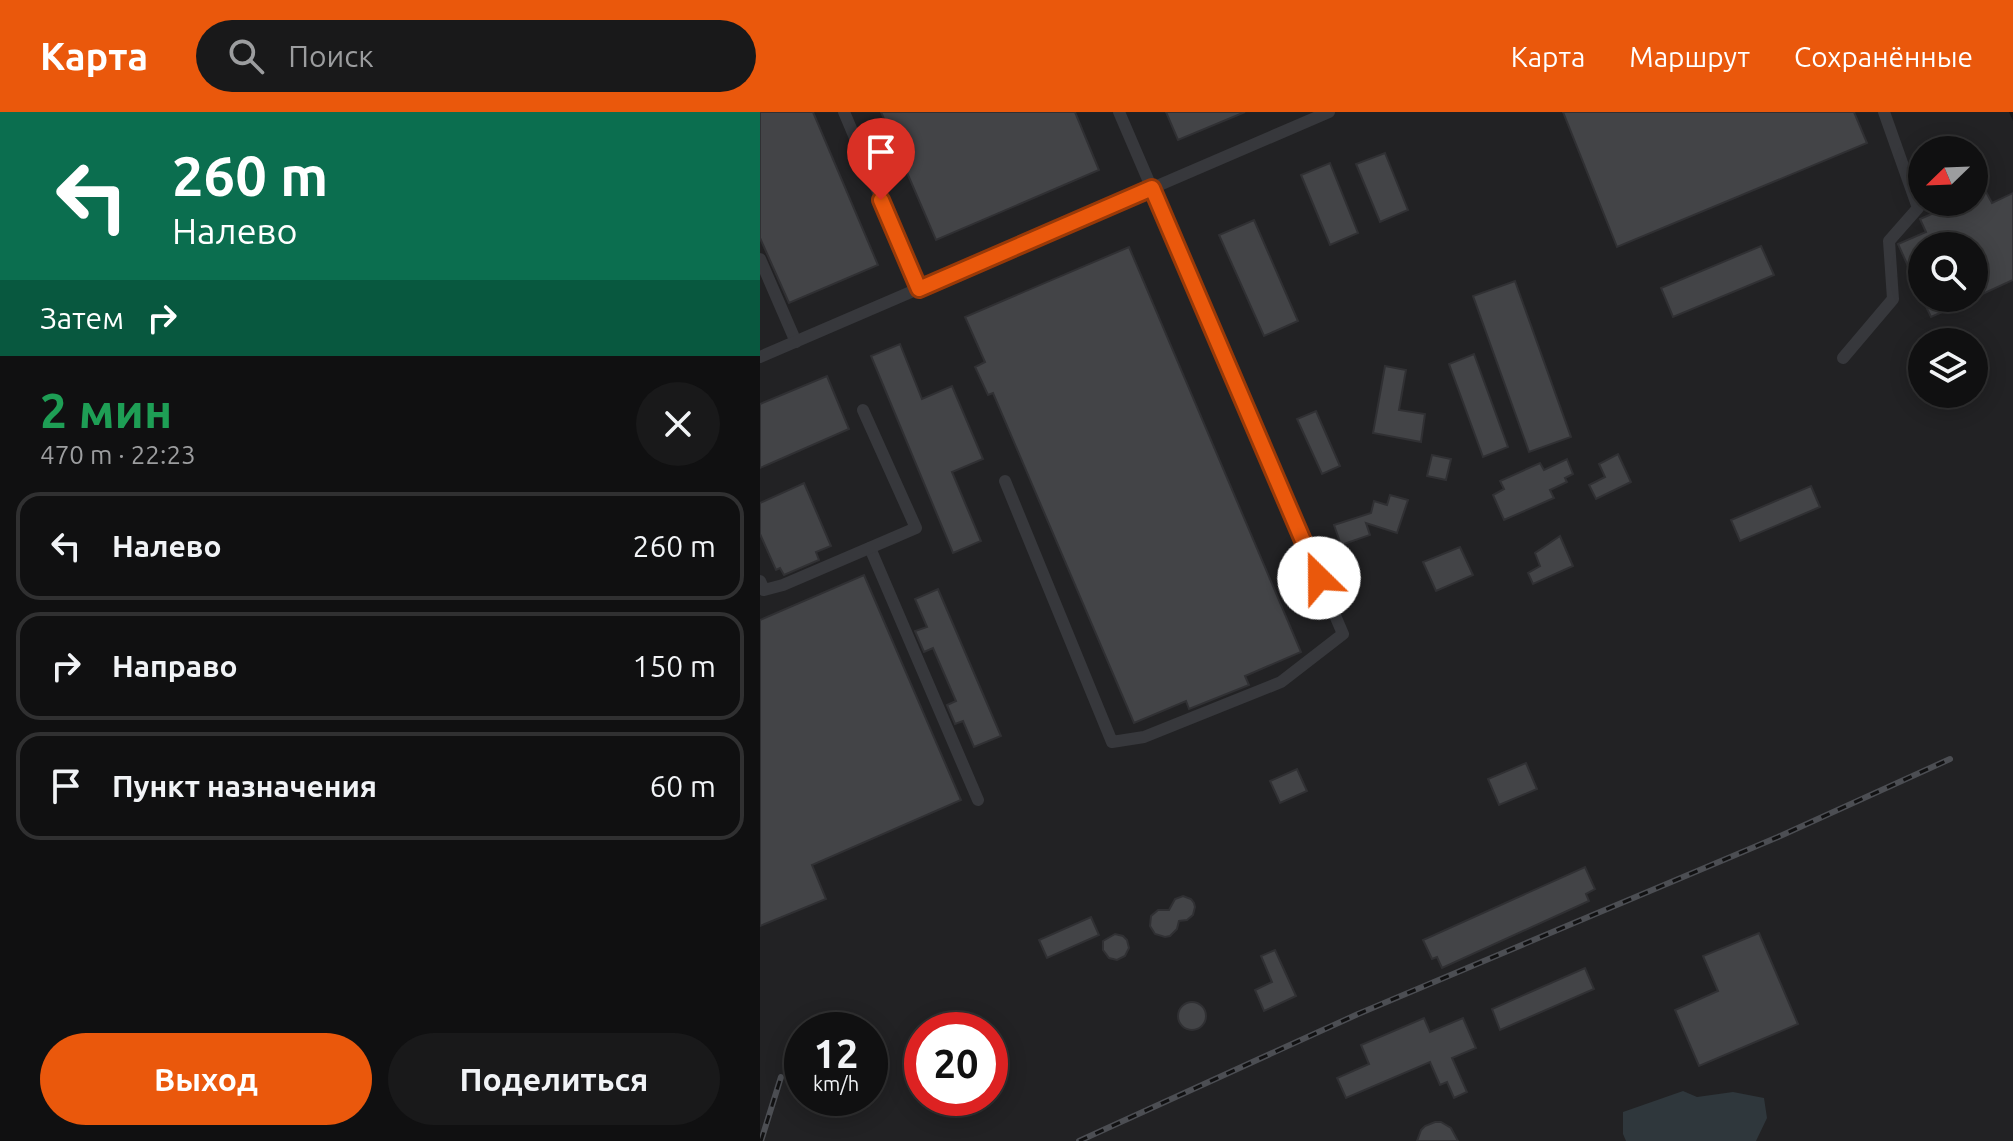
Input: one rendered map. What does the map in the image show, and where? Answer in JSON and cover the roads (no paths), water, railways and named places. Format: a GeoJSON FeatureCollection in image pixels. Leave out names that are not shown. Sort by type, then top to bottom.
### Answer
{"type":"FeatureCollection","features":[{"type":"Feature","properties":{"kind":"lane"},"geometry":{"type":"LineString","coordinates":[[844,112],[919,289]]}},
{"type":"Feature","properties":{"kind":"lane"},"geometry":{"type":"LineString","coordinates":[[1005,481],[1112,742],[1144,737],[1281,682],[1343,634],[1119,112]]}},
{"type":"Feature","properties":{"kind":"lane"},"geometry":{"type":"LineString","coordinates":[[760,357],[1329,112]]}},
{"type":"Feature","properties":{"kind":"lane"},"geometry":{"type":"LineString","coordinates":[[1843,358],[1893,299],[1889,241],[1918,208],[1884,112]]}},
{"type":"Feature","properties":{"kind":"lane"},"geometry":{"type":"LineString","coordinates":[[760,259],[796,342]]}},
{"type":"Feature","properties":{"kind":"lane"},"geometry":{"type":"LineString","coordinates":[[761,587],[783,585],[916,528],[863,410]]}},
{"type":"Feature","properties":{"kind":"lane"},"geometry":{"type":"LineString","coordinates":[[870,548],[978,800]]}},
{"type":"Feature","properties":{"kind":"railway"},"geometry":{"type":"LineString","coordinates":[[1079,1141],[1358,1014],[1778,837],[1950,759]]}},
{"type":"Feature","properties":{"kind":"railway"},"geometry":{"type":"LineString","coordinates":[[761,1141],[781,1077]]}}]}
